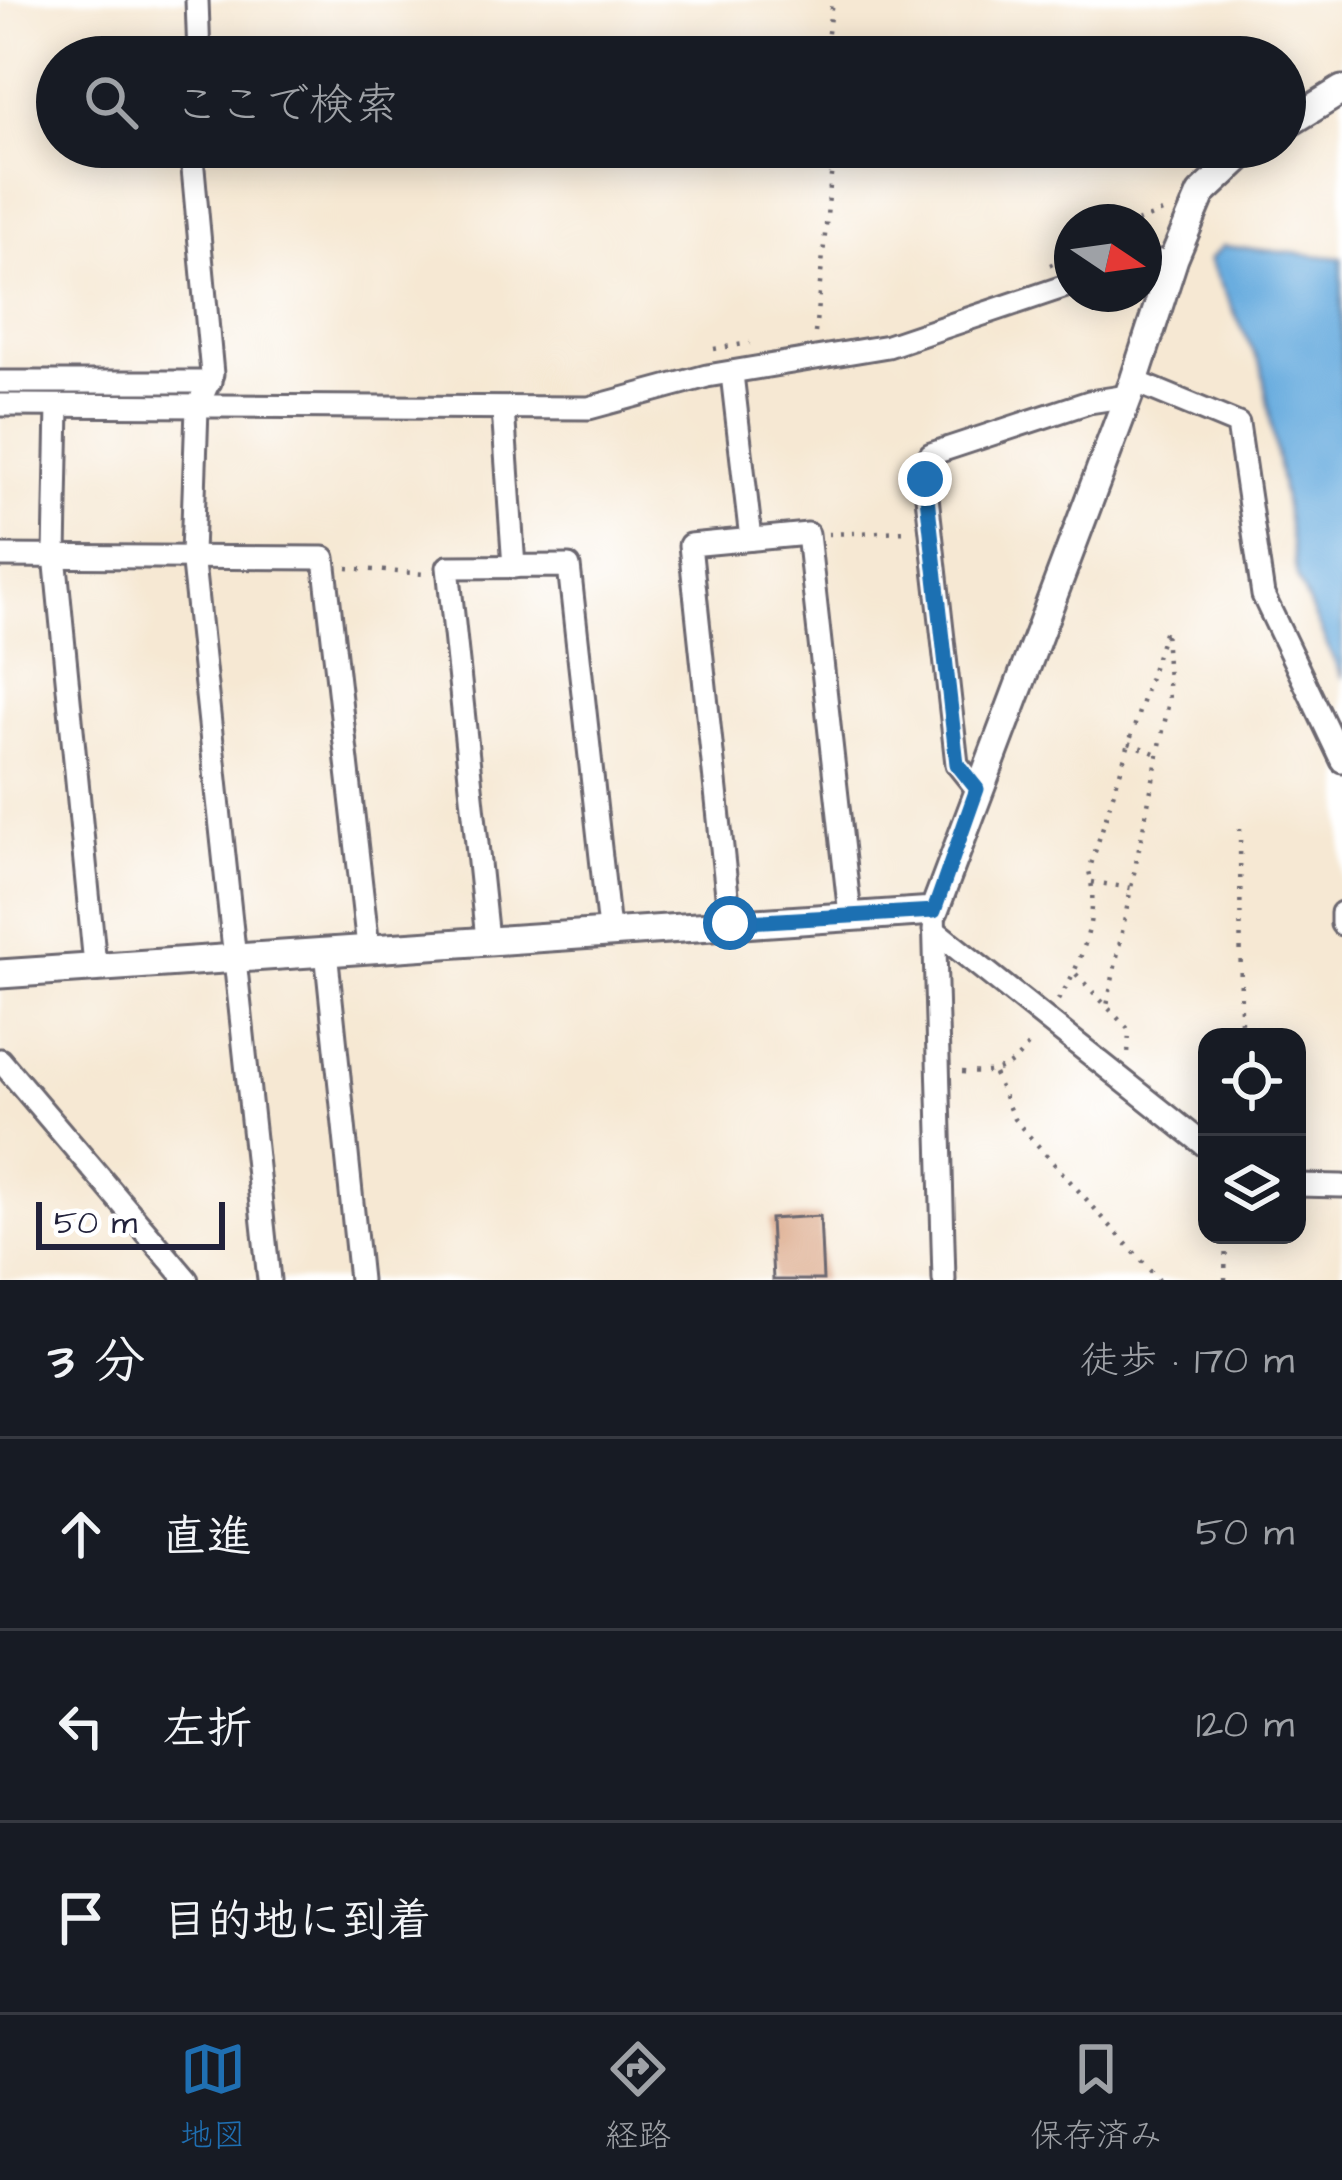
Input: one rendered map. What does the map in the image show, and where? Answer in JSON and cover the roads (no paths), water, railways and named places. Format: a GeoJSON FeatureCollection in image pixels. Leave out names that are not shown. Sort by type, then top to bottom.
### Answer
{"type":"FeatureCollection","features":[{"type":"Feature","properties":{"kind":"street"},"geometry":{"type":"LineString","coordinates":[[197,0],[199,36]]}},
{"type":"Feature","properties":{"kind":"street"},"geometry":{"type":"LineString","coordinates":[[1306,112],[1342,90]]}},
{"type":"Feature","properties":{"kind":"street"},"geometry":{"type":"LineString","coordinates":[[193,168],[210,382],[197,408],[193,554],[269,1280]]}},
{"type":"Feature","properties":{"kind":"street"},"geometry":{"type":"LineString","coordinates":[[944,1280],[934,920],[977,789],[1131,388],[1174,258],[1202,194],[1229,168]]}},
{"type":"Feature","properties":{"kind":"street"},"geometry":{"type":"LineString","coordinates":[[1162,261],[1174,258]]}},
{"type":"Feature","properties":{"kind":"street"},"geometry":{"type":"LineString","coordinates":[[0,406],[589,408],[732,374],[888,346],[1054,290]]}},
{"type":"Feature","properties":{"kind":"street"},"geometry":{"type":"LineString","coordinates":[[732,374],[751,539]]}},
{"type":"Feature","properties":{"kind":"street"},"geometry":{"type":"LineString","coordinates":[[0,382],[210,382]]}},
{"type":"Feature","properties":{"kind":"street"},"geometry":{"type":"LineString","coordinates":[[977,789],[957,764],[925,479],[931,454],[1131,388],[1238,424],[1264,595],[1342,761]]}},
{"type":"Feature","properties":{"kind":"street"},"geometry":{"type":"LineString","coordinates":[[58,406],[55,555],[95,965]]}},
{"type":"Feature","properties":{"kind":"street"},"geometry":{"type":"LineString","coordinates":[[503,409],[514,567]]}},
{"type":"Feature","properties":{"kind":"street"},"geometry":{"type":"LineString","coordinates":[[730,923],[690,545],[751,539],[808,535],[850,914]]}},
{"type":"Feature","properties":{"kind":"street"},"geometry":{"type":"LineString","coordinates":[[0,556],[324,558],[368,947]]}},
{"type":"Feature","properties":{"kind":"street"},"geometry":{"type":"LineString","coordinates":[[487,939],[448,567],[568,566],[610,930]]}},
{"type":"Feature","properties":{"kind":"street"},"geometry":{"type":"LineString","coordinates":[[0,974],[850,914],[934,920],[1046,1019],[1198,1141]]}},
{"type":"Feature","properties":{"kind":"street"},"geometry":{"type":"LineString","coordinates":[[1342,914],[1342,924]]}},
{"type":"Feature","properties":{"kind":"street"},"geometry":{"type":"LineString","coordinates":[[326,950],[360,1280]]}},
{"type":"Feature","properties":{"kind":"street"},"geometry":{"type":"LineString","coordinates":[[0,1060],[187,1280]]}},
{"type":"Feature","properties":{"kind":"street"},"geometry":{"type":"LineString","coordinates":[[1306,1185],[1342,1186]]}},
{"type":"Feature","properties":{"kind":"water"},"geometry":{"type":"Polygon","coordinates":[[[1223,246],[1342,258],[1342,679],[1297,577],[1262,369],[1209,260],[1223,246]]]}}]}
